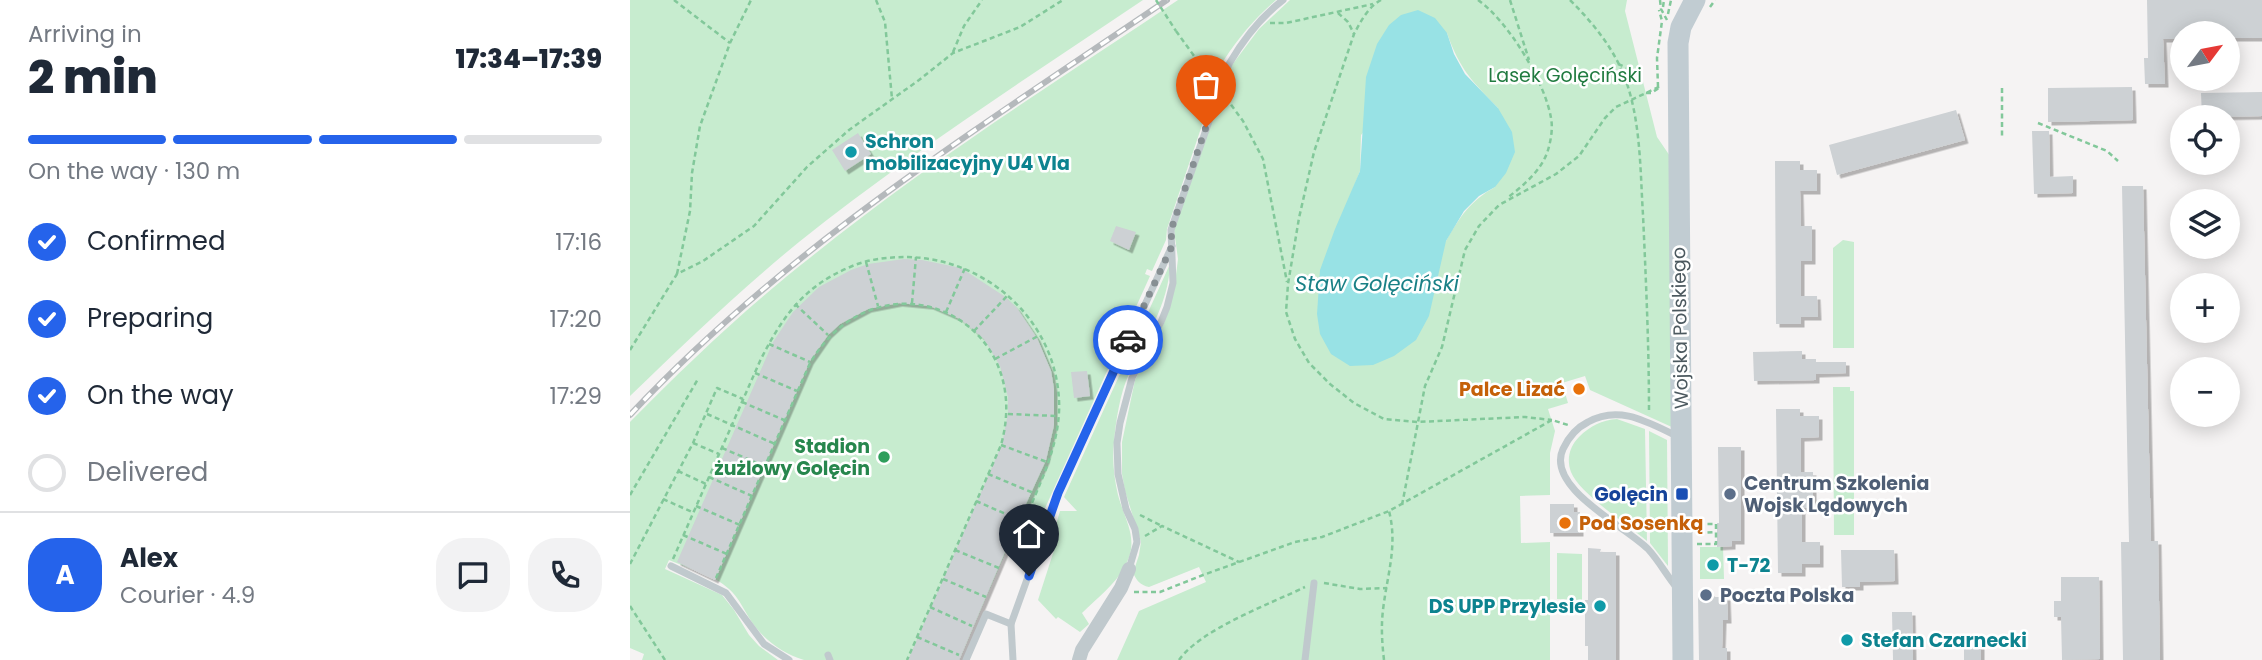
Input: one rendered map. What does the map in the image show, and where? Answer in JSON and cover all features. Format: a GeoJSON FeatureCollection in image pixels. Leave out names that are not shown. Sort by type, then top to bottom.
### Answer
{"type":"FeatureCollection","features":[{"type":"Feature","properties":{"kind":"street","name":"Wojska Polskiego"},"geometry":{"type":"LineString","coordinates":[[1683,660],[1678,43],[1681,27],[1695,0]]}},
{"type":"Feature","properties":{"kind":"street"},"geometry":{"type":"LineString","coordinates":[[1079,660],[1082,650],[1121,588],[1129,569]]}},
{"type":"Feature","properties":{"kind":"lane"},"geometry":{"type":"LineString","coordinates":[[1129,569],[1137,542],[1118,474],[1117,443],[1132,378],[1167,307],[1173,283],[1171,230],[1229,64],[1240,45],[1260,21],[1283,0]]}},
{"type":"Feature","properties":{"kind":"lane"},"geometry":{"type":"LineString","coordinates":[[1013,660],[1011,624],[1058,493],[1172,246]]}},
{"type":"Feature","properties":{"kind":"lane"},"geometry":{"type":"LineString","coordinates":[[1681,438],[1629,415],[1615,413],[1598,416],[1569,437],[1561,453],[1560,466],[1575,491],[1648,549],[1682,594]]}},
{"type":"Feature","properties":{"kind":"lane"},"geometry":{"type":"LineString","coordinates":[[1024,522],[1038,552]]}},
{"type":"Feature","properties":{"kind":"lane"},"geometry":{"type":"LineString","coordinates":[[671,566],[726,593],[764,644],[789,660]]}},
{"type":"Feature","properties":{"kind":"lane"},"geometry":{"type":"LineString","coordinates":[[1305,660],[1314,583]]}},
{"type":"Feature","properties":{"kind":"lane"},"geometry":{"type":"LineString","coordinates":[[963,658],[986,614],[1011,624]]}},
{"type":"Feature","properties":{"kind":"path"},"geometry":{"type":"LineString","coordinates":[[674,0],[730,43]]}},
{"type":"Feature","properties":{"kind":"path"},"geometry":{"type":"LineString","coordinates":[[630,350],[677,274],[690,211],[692,173],[700,126],[730,43],[751,0]]}},
{"type":"Feature","properties":{"kind":"path"},"geometry":{"type":"LineString","coordinates":[[876,0],[885,22],[892,99]]}},
{"type":"Feature","properties":{"kind":"path"},"geometry":{"type":"LineString","coordinates":[[953,53],[964,26],[982,0]]}},
{"type":"Feature","properties":{"kind":"path"},"geometry":{"type":"LineString","coordinates":[[677,274],[704,261],[754,226],[824,151],[953,53],[1020,27],[1063,0]]}},
{"type":"Feature","properties":{"kind":"path"},"geometry":{"type":"LineString","coordinates":[[1156,0],[1206,74],[1243,121],[1263,159],[1288,284]]}},
{"type":"Feature","properties":{"kind":"path"},"geometry":{"type":"LineString","coordinates":[[1260,21],[1286,23],[1338,13],[1381,0]]}},
{"type":"Feature","properties":{"kind":"path"},"geometry":{"type":"LineString","coordinates":[[1478,0],[1494,13],[1529,61]]}},
{"type":"Feature","properties":{"kind":"path"},"geometry":{"type":"LineString","coordinates":[[1402,505],[1425,386],[1442,347],[1465,250],[1479,226],[1524,185],[1541,164],[1548,152],[1552,136],[1550,110],[1529,61],[1510,0]]}},
{"type":"Feature","properties":{"kind":"path"},"geometry":{"type":"LineString","coordinates":[[1570,0],[1600,33],[1618,64],[1632,100],[1636,120],[1644,232],[1649,423]]}},
{"type":"Feature","properties":{"kind":"path"},"geometry":{"type":"LineString","coordinates":[[1662,0],[1663,7]]}},
{"type":"Feature","properties":{"kind":"path"},"geometry":{"type":"LineString","coordinates":[[1662,0],[1661,9],[1667,20]]}},
{"type":"Feature","properties":{"kind":"path"},"geometry":{"type":"LineString","coordinates":[[1374,4],[1354,34],[1314,152],[1288,284],[1286,312],[1295,339],[1309,363],[1330,384],[1354,403],[1384,419],[1417,422],[1525,417],[1552,420],[1577,429]]}},
{"type":"Feature","properties":{"kind":"path"},"geometry":{"type":"LineString","coordinates":[[1659,10],[1662,21],[1657,58],[1659,87]]}},
{"type":"Feature","properties":{"kind":"path"},"geometry":{"type":"LineString","coordinates":[[1338,13],[1348,22],[1354,34]]}},
{"type":"Feature","properties":{"kind":"path"},"geometry":{"type":"LineString","coordinates":[[1618,64],[1639,74]]}},
{"type":"Feature","properties":{"kind":"path"},"geometry":{"type":"LineString","coordinates":[[1499,205],[1556,174],[1579,156],[1605,118],[1616,107],[1659,87]]}},
{"type":"Feature","properties":{"kind":"path"},"geometry":{"type":"LineString","coordinates":[[1646,93],[1659,87]]}},
{"type":"Feature","properties":{"kind":"path"},"geometry":{"type":"LineString","coordinates":[[2002,88],[2002,139]]}},
{"type":"Feature","properties":{"kind":"path"},"geometry":{"type":"LineString","coordinates":[[2038,123],[2107,152],[2118,161]]}},
{"type":"Feature","properties":{"kind":"path"},"geometry":{"type":"LineString","coordinates":[[671,566],[755,373],[769,344],[795,304],[822,282],[851,266],[886,257],[916,257],[955,264],[989,280],[1026,312],[1053,362],[1059,399],[1058,431],[1024,522],[976,501]]}},
{"type":"Feature","properties":{"kind":"path"},"geometry":{"type":"LineString","coordinates":[[912,304],[916,257]]}},
{"type":"Feature","properties":{"kind":"path"},"geometry":{"type":"LineString","coordinates":[[866,262],[878,307]]}},
{"type":"Feature","properties":{"kind":"path"},"geometry":{"type":"LineString","coordinates":[[946,312],[965,268]]}},
{"type":"Feature","properties":{"kind":"path"},"geometry":{"type":"LineString","coordinates":[[974,331],[1008,295]]}},
{"type":"Feature","properties":{"kind":"path"},"geometry":{"type":"LineString","coordinates":[[795,304],[829,336]]}},
{"type":"Feature","properties":{"kind":"path"},"geometry":{"type":"LineString","coordinates":[[716,578],[810,363],[829,336],[851,318],[878,307],[912,304],[946,312],[974,331],[995,359],[1003,376],[1008,414],[1001,444],[907,660]]}},
{"type":"Feature","properties":{"kind":"path"},"geometry":{"type":"LineString","coordinates":[[995,359],[1040,335]]}},
{"type":"Feature","properties":{"kind":"path"},"geometry":{"type":"LineString","coordinates":[[769,344],[810,363]]}},
{"type":"Feature","properties":{"kind":"path"},"geometry":{"type":"LineString","coordinates":[[755,373],[798,391]]}},
{"type":"Feature","properties":{"kind":"path"},"geometry":{"type":"LineString","coordinates":[[630,495],[698,379]]}},
{"type":"Feature","properties":{"kind":"path"},"geometry":{"type":"LineString","coordinates":[[630,564],[693,443],[717,388],[785,421]]}},
{"type":"Feature","properties":{"kind":"path"},"geometry":{"type":"LineString","coordinates":[[706,414],[775,443]]}},
{"type":"Feature","properties":{"kind":"path"},"geometry":{"type":"LineString","coordinates":[[1008,414],[1058,416]]}},
{"type":"Feature","properties":{"kind":"path"},"geometry":{"type":"LineString","coordinates":[[1121,588],[1139,594],[1160,592],[1296,542],[1322,537],[1389,511],[1552,420]]}},
{"type":"Feature","properties":{"kind":"path"},"geometry":{"type":"LineString","coordinates":[[693,443],[719,454]]}},
{"type":"Feature","properties":{"kind":"path"},"geometry":{"type":"LineString","coordinates":[[1001,444],[1048,463]]}},
{"type":"Feature","properties":{"kind":"path"},"geometry":{"type":"LineString","coordinates":[[722,448],[765,467]]}},
{"type":"Feature","properties":{"kind":"path"},"geometry":{"type":"LineString","coordinates":[[678,471],[706,484]]}},
{"type":"Feature","properties":{"kind":"path"},"geometry":{"type":"LineString","coordinates":[[988,474],[1036,494]]}},
{"type":"Feature","properties":{"kind":"path"},"geometry":{"type":"LineString","coordinates":[[709,477],[752,496]]}},
{"type":"Feature","properties":{"kind":"path"},"geometry":{"type":"LineString","coordinates":[[663,499],[693,513]]}},
{"type":"Feature","properties":{"kind":"path"},"geometry":{"type":"LineString","coordinates":[[696,506],[740,525]]}},
{"type":"Feature","properties":{"kind":"path"},"geometry":{"type":"LineString","coordinates":[[1126,509],[1239,562]]}},
{"type":"Feature","properties":{"kind":"path"},"geometry":{"type":"LineString","coordinates":[[1384,660],[1382,626],[1394,548],[1394,529],[1389,511]]}},
{"type":"Feature","properties":{"kind":"path"},"geometry":{"type":"LineString","coordinates":[[1695,524],[1716,524],[1716,544],[1696,544]]}},
{"type":"Feature","properties":{"kind":"path"},"geometry":{"type":"LineString","coordinates":[[1137,542],[1162,526]]}},
{"type":"Feature","properties":{"kind":"path"},"geometry":{"type":"LineString","coordinates":[[1695,533],[1716,532]]}},
{"type":"Feature","properties":{"kind":"path"},"geometry":{"type":"LineString","coordinates":[[683,535],[727,554]]}},
{"type":"Feature","properties":{"kind":"path"},"geometry":{"type":"LineString","coordinates":[[955,550],[999,568]]}},
{"type":"Feature","properties":{"kind":"path"},"geometry":{"type":"LineString","coordinates":[[943,579],[986,597]]}},
{"type":"Feature","properties":{"kind":"path"},"geometry":{"type":"LineString","coordinates":[[1179,660],[1186,650],[1238,617],[1314,583],[1360,589],[1387,588]]}},
{"type":"Feature","properties":{"kind":"path"},"geometry":{"type":"LineString","coordinates":[[630,606],[665,660]]}},
{"type":"Feature","properties":{"kind":"path"},"geometry":{"type":"LineString","coordinates":[[930,607],[974,626]]}},
{"type":"Feature","properties":{"kind":"path"},"geometry":{"type":"LineString","coordinates":[[918,637],[963,658]]}},
{"type":"Feature","properties":{"kind":"green space"},"geometry":{"type":"Polygon","coordinates":[[[630,0],[1143,0],[969,117],[799,242],[755,279],[630,396],[630,0]]]}},
{"type":"Feature","properties":{"kind":"green space"},"geometry":{"type":"Polygon","coordinates":[[[1178,0],[1276,0],[1248,28],[1224,60],[1167,229],[1166,240],[1152,271],[1147,269],[1145,274],[1150,276],[1037,526],[1020,519],[959,660],[804,660],[795,657],[779,649],[765,637],[753,624],[735,595],[723,584],[669,560],[665,569],[722,595],[749,635],[778,660],[642,660],[644,654],[630,648],[630,422],[695,357],[741,316],[855,222],[992,124],[1178,0]]]}},
{"type":"Feature","properties":{"kind":"green space","name":"Lasek Golęciński"},"geometry":{"type":"Polygon","coordinates":[[[1290,0],[1627,0],[1625,11],[1657,137],[1672,159],[1674,428],[1590,390],[1585,376],[1562,383],[1568,403],[1548,409],[1555,431],[1550,453],[1550,495],[1520,496],[1521,543],[1550,542],[1550,660],[1117,660],[1139,611],[1206,582],[1199,567],[1149,587],[1141,584],[1133,573],[1141,542],[1125,491],[1122,442],[1135,380],[1164,323],[1174,291],[1178,259],[1174,230],[1232,65],[1259,29],[1290,0]],[[1447,33],[1361,135],[1360,171],[1347,204],[1446,241],[1466,210],[1495,187],[1498,108],[1468,74],[1447,33]]]}},
{"type":"Feature","properties":{"kind":"green space"},"geometry":{"type":"Polygon","coordinates":[[[1843,240],[1854,242],[1854,348],[1833,348],[1833,248],[1843,240]]]}},
{"type":"Feature","properties":{"kind":"green space"},"geometry":{"type":"Polygon","coordinates":[[[1170,264],[1161,307],[1126,381],[1116,425],[1114,468],[1118,495],[1130,530],[1129,557],[1116,579],[1082,613],[1089,624],[1080,632],[1058,617],[1056,619],[1038,600],[1056,544],[1051,542],[1060,511],[1077,511],[1064,497],[1170,264]]]}},
{"type":"Feature","properties":{"kind":"green space"},"geometry":{"type":"Polygon","coordinates":[[[1833,387],[1850,387],[1850,391],[1854,391],[1854,535],[1834,535],[1833,387]]]}},
{"type":"Feature","properties":{"kind":"green space"},"geometry":{"type":"Polygon","coordinates":[[[1617,419],[1645,429],[1647,541],[1584,489],[1571,472],[1570,453],[1579,437],[1596,424],[1617,419]]]}},
{"type":"Feature","properties":{"kind":"green space"},"geometry":{"type":"Polygon","coordinates":[[[1649,431],[1667,440],[1668,566],[1650,543],[1649,431]]]}},
{"type":"Feature","properties":{"kind":"green space"},"geometry":{"type":"Polygon","coordinates":[[[1700,547],[1723,547],[1724,579],[1700,579],[1700,547]]]}},
{"type":"Feature","properties":{"kind":"green space"},"geometry":{"type":"Polygon","coordinates":[[[1557,553],[1582,554],[1582,600],[1557,599],[1557,553]]]}},
{"type":"Feature","properties":{"kind":"water","name":"Staw Golęciński"},"geometry":{"type":"Polygon","coordinates":[[[1418,10],[1435,18],[1447,33],[1465,74],[1498,108],[1512,132],[1515,152],[1506,173],[1495,187],[1479,196],[1464,211],[1446,241],[1429,316],[1416,340],[1394,356],[1373,365],[1350,366],[1331,354],[1320,334],[1317,314],[1320,270],[1360,171],[1366,77],[1377,44],[1389,25],[1401,15],[1418,10]]]}},
{"type":"Feature","properties":{"kind":"building"},"geometry":{"type":"Polygon","coordinates":[[[2147,0],[2262,0],[2262,38],[2240,38],[2240,21],[2170,21],[2170,39],[2163,39],[2165,84],[2145,84],[2144,58],[2148,58],[2147,0]]]}},
{"type":"Feature","properties":{"kind":"building"},"geometry":{"type":"Polygon","coordinates":[[[2132,87],[2133,120],[2048,122],[2048,88],[2132,87]]]}},
{"type":"Feature","properties":{"kind":"building"},"geometry":{"type":"Polygon","coordinates":[[[2262,92],[2262,116],[2240,116],[2240,105],[2202,105],[2201,93],[2262,92]]]}},
{"type":"Feature","properties":{"kind":"building"},"geometry":{"type":"Polygon","coordinates":[[[1956,110],[1965,140],[1837,175],[1829,145],[1956,110]]]}},
{"type":"Feature","properties":{"kind":"building"},"geometry":{"type":"Polygon","coordinates":[[[2032,131],[2049,131],[2050,177],[2073,176],[2073,193],[2034,194],[2032,131]]]}},
{"type":"Feature","properties":{"kind":"building","name":"Schron mobilizacyjny U4 VIa"},"geometry":{"type":"Polygon","coordinates":[[[858,133],[871,154],[845,171],[832,150],[858,133]]]}},
{"type":"Feature","properties":{"kind":"building"},"geometry":{"type":"Polygon","coordinates":[[[1775,161],[1800,161],[1800,170],[1817,170],[1817,191],[1800,191],[1801,226],[1812,226],[1812,261],[1801,261],[1801,296],[1817,296],[1818,317],[1801,317],[1801,324],[1776,324],[1775,161]]]}},
{"type":"Feature","properties":{"kind":"building"},"geometry":{"type":"Polygon","coordinates":[[[2122,186],[2143,186],[2151,541],[2158,541],[2160,660],[2123,660],[2121,542],[2129,542],[2122,186]]]}},
{"type":"Feature","properties":{"kind":"building"},"geometry":{"type":"Polygon","coordinates":[[[1116,226],[1136,232],[1129,250],[1110,241],[1116,226]]]}},
{"type":"Feature","properties":{"kind":"building"},"geometry":{"type":"Polygon","coordinates":[[[904,259],[961,268],[1004,296],[1017,308],[1037,338],[1051,371],[1054,389],[1054,425],[1046,460],[959,660],[908,660],[1002,444],[1008,397],[1000,366],[984,339],[960,319],[930,306],[899,303],[868,309],[840,324],[828,335],[810,361],[715,580],[677,562],[773,342],[793,312],[819,287],[851,270],[868,264],[904,259]]]}},
{"type":"Feature","properties":{"kind":"building"},"geometry":{"type":"Polygon","coordinates":[[[1802,351],[1802,359],[1846,362],[1846,373],[1816,374],[1816,380],[1754,381],[1753,352],[1802,351]]]}},
{"type":"Feature","properties":{"kind":"building"},"geometry":{"type":"Polygon","coordinates":[[[1087,371],[1090,396],[1074,398],[1071,372],[1087,371]]]}},
{"type":"Feature","properties":{"kind":"building"},"geometry":{"type":"Polygon","coordinates":[[[1776,409],[1800,409],[1800,416],[1819,416],[1819,437],[1801,438],[1801,472],[1813,472],[1813,508],[1802,508],[1802,542],[1820,542],[1820,564],[1802,564],[1802,573],[1778,573],[1776,409]]]}},
{"type":"Feature","properties":{"kind":"building"},"geometry":{"type":"Polygon","coordinates":[[[1718,447],[1741,447],[1741,541],[1732,541],[1732,546],[1717,547],[1719,523],[1718,447]]]}},
{"type":"Feature","properties":{"kind":"building","name":"Pod Sosenką"},"geometry":{"type":"Polygon","coordinates":[[[1550,504],[1574,504],[1574,512],[1580,512],[1580,533],[1550,533],[1550,504]]]}},
{"type":"Feature","properties":{"kind":"building","name":"DS UPP Przylesie"},"geometry":{"type":"Polygon","coordinates":[[[1588,548],[1601,549],[1600,552],[1616,552],[1616,660],[1588,660],[1588,646],[1585,646],[1585,600],[1588,600],[1588,548]]]}},
{"type":"Feature","properties":{"kind":"building"},"geometry":{"type":"Polygon","coordinates":[[[1841,550],[1894,550],[1895,581],[1860,582],[1860,587],[1842,587],[1841,550]]]}},
{"type":"Feature","properties":{"kind":"building"},"geometry":{"type":"Polygon","coordinates":[[[2061,577],[2099,577],[2100,659],[2062,660],[2061,617],[2054,617],[2054,601],[2061,601],[2061,577]]]}},
{"type":"Feature","properties":{"kind":"building"},"geometry":{"type":"Polygon","coordinates":[[[1700,593],[1711,593],[1712,597],[1727,597],[1728,620],[1723,620],[1722,648],[1727,648],[1727,660],[1699,660],[1700,593]]]}},
{"type":"Feature","properties":{"kind":"building"},"geometry":{"type":"Polygon","coordinates":[[[1892,612],[1912,612],[1913,660],[1893,660],[1892,612]]]}},
{"type":"Feature","properties":{"kind":"building"},"geometry":{"type":"Polygon","coordinates":[[[1964,643],[1981,643],[1981,660],[1964,660],[1964,643]]]}},
{"type":"Feature","properties":{"kind":"railway"},"geometry":{"type":"LineString","coordinates":[[630,415],[690,354],[819,244],[956,143],[1167,0]]}},
{"type":"Feature","properties":{"kind":"way so far"},"geometry":{"type":"LineString","coordinates":[[1128,340],[1172,246],[1171,230],[1206,127]]}},
{"type":"Feature","properties":{"kind":"place","name":"Schron mobilizacyjny U4 VIa"},"geometry":{"type":"Point","coordinates":[851,152]}},
{"type":"Feature","properties":{"kind":"place","name":"Palce Lizać"},"geometry":{"type":"Point","coordinates":[1579,389]}},
{"type":"Feature","properties":{"kind":"place","name":"Stadion żużlowy Golęcin"},"geometry":{"type":"Point","coordinates":[884,457]}},
{"type":"Feature","properties":{"kind":"place","name":"Golęcin"},"geometry":{"type":"Point","coordinates":[1682,494]}},
{"type":"Feature","properties":{"kind":"place","name":"Centrum Szkolenia Wojsk Lądowych"},"geometry":{"type":"Point","coordinates":[1730,494]}},
{"type":"Feature","properties":{"kind":"place","name":"Pod Sosenką"},"geometry":{"type":"Point","coordinates":[1565,523]}},
{"type":"Feature","properties":{"kind":"place","name":"T-72"},"geometry":{"type":"Point","coordinates":[1713,565]}},
{"type":"Feature","properties":{"kind":"place","name":"Poczta Polska"},"geometry":{"type":"Point","coordinates":[1706,595]}},
{"type":"Feature","properties":{"kind":"place","name":"DS UPP Przylesie"},"geometry":{"type":"Point","coordinates":[1600,606]}},
{"type":"Feature","properties":{"kind":"place","name":"Stefan Czarnecki"},"geometry":{"type":"Point","coordinates":[1847,640]}},
{"type":"Feature","properties":{"kind":"route"},"geometry":{"type":"LineString","coordinates":[[1029,576],[1058,493],[1128,340]]}}]}
